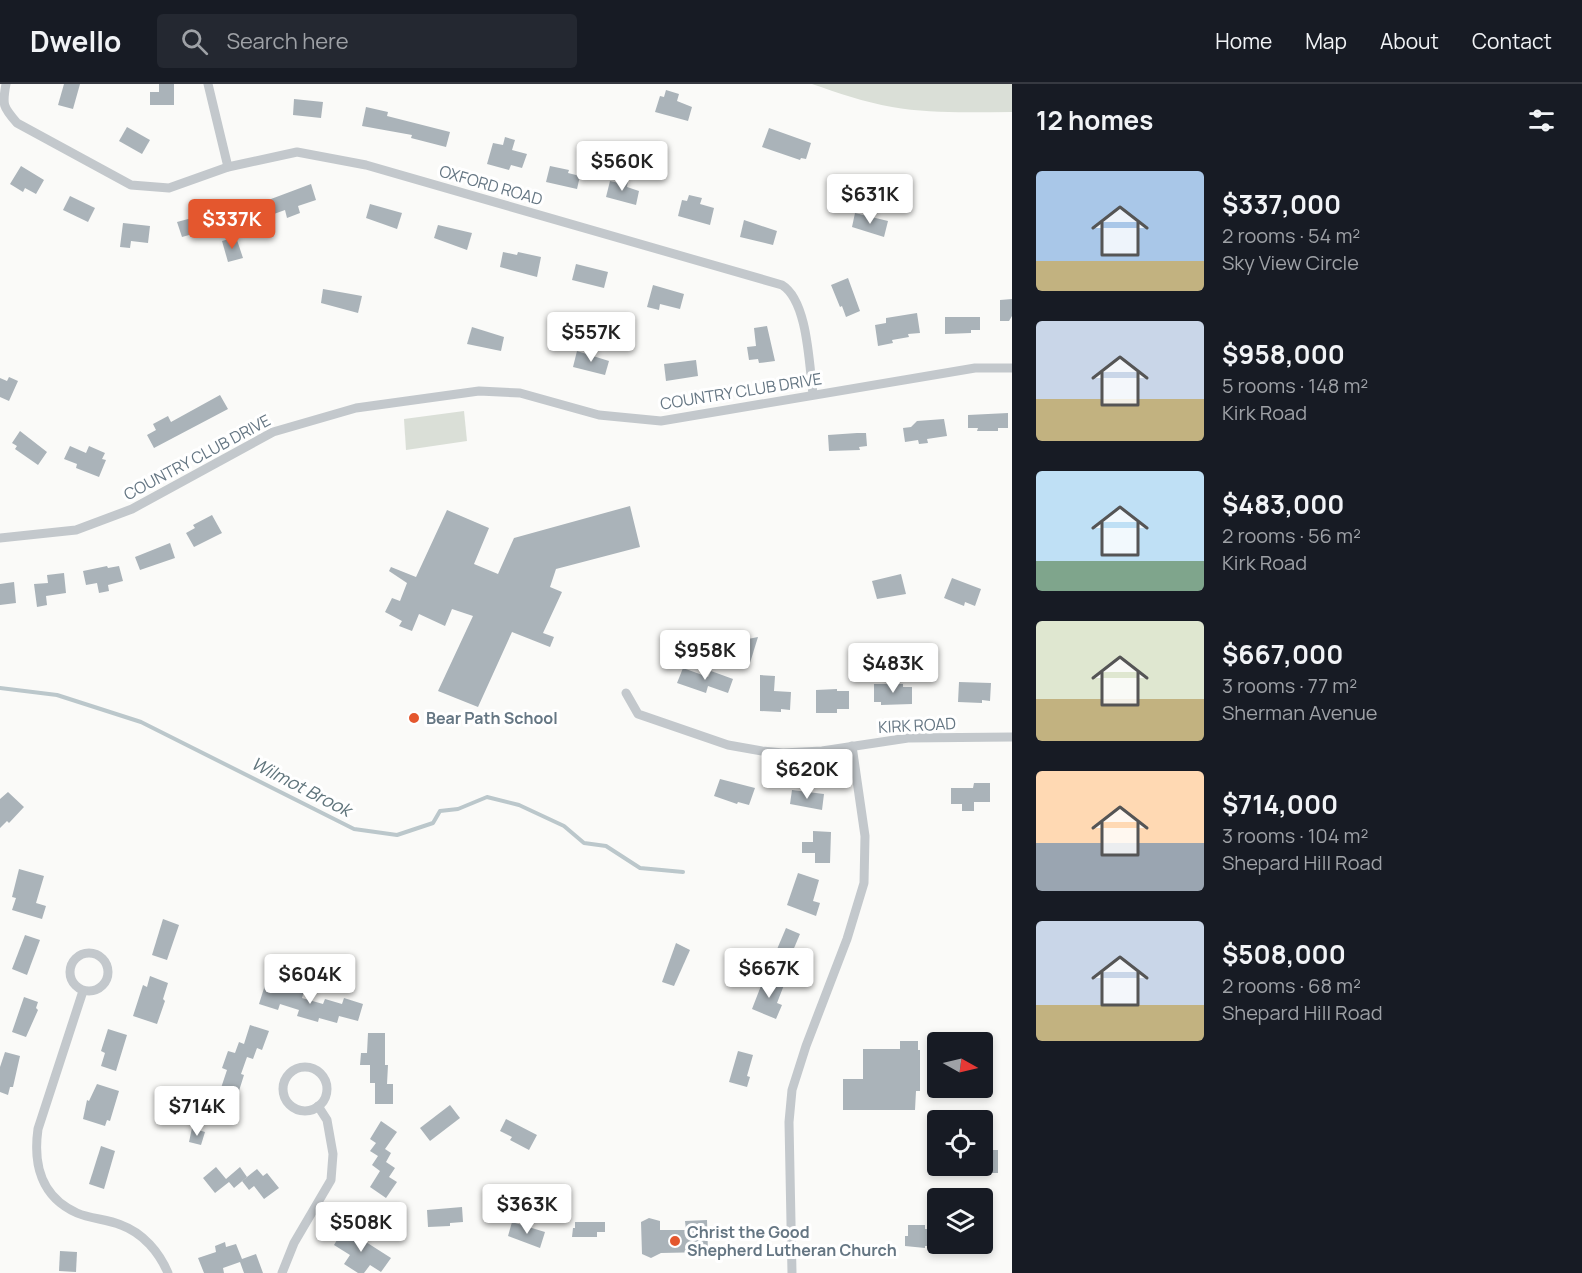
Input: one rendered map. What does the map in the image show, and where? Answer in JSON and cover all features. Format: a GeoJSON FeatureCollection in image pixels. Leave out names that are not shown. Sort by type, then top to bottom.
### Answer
{"type":"FeatureCollection","features":[{"type":"Feature","properties":{"kind":"street","name":"OXFORD ROAD"},"geometry":{"type":"LineString","coordinates":[[6,84],[4,108],[17,123],[131,185],[169,188],[228,167],[297,152],[366,165],[782,285],[794,295],[802,311],[813,394]]}},
{"type":"Feature","properties":{"kind":"street"},"geometry":{"type":"LineString","coordinates":[[208,84],[228,167]]}},
{"type":"Feature","properties":{"kind":"street","name":"COUNTRY CLUB DRIVE"},"geometry":{"type":"LineString","coordinates":[[0,538],[76,530],[121,514],[273,432],[356,408],[480,391],[520,393],[599,415],[661,421],[975,368],[1012,368]]}},
{"type":"Feature","properties":{"kind":"street","name":"KIRK ROAD"},"geometry":{"type":"LineString","coordinates":[[626,693],[638,714],[728,745],[762,752],[801,753],[908,738],[1012,737]]}},
{"type":"Feature","properties":{"kind":"street"},"geometry":{"type":"LineString","coordinates":[[792,1273],[789,1122],[792,1090],[806,1046],[847,939],[864,883],[866,836],[852,746]]}},
{"type":"Feature","properties":{"kind":"street"},"geometry":{"type":"LineString","coordinates":[[96,954],[107,966],[106,980],[97,990],[83,991],[71,981],[69,974],[71,964],[80,955],[96,954]]}},
{"type":"Feature","properties":{"kind":"street"},"geometry":{"type":"LineString","coordinates":[[83,991],[38,1129],[35,1148],[37,1165],[44,1184],[56,1200],[76,1212],[122,1225],[142,1238],[158,1252],[168,1273]]}},
{"type":"Feature","properties":{"kind":"street"},"geometry":{"type":"LineString","coordinates":[[313,1068],[323,1076],[327,1088],[326,1095],[318,1106],[305,1111],[298,1110],[287,1101],[283,1087],[289,1074],[295,1069],[313,1068]]}},
{"type":"Feature","properties":{"kind":"street"},"geometry":{"type":"LineString","coordinates":[[282,1273],[294,1243],[331,1180],[333,1154],[329,1130],[327,1120],[318,1106]]}},
{"type":"Feature","properties":{"kind":"shaded area"},"geometry":{"type":"Polygon","coordinates":[[[812,84],[1012,84],[1012,112],[907,109],[861,100],[812,84]]]}},
{"type":"Feature","properties":{"kind":"shaded area"},"geometry":{"type":"Polygon","coordinates":[[[464,411],[467,441],[406,450],[404,419],[464,411]]]}},
{"type":"Feature","properties":{"kind":"building"},"geometry":{"type":"Polygon","coordinates":[[[64,84],[80,84],[73,109],[58,105],[64,84]]]}},
{"type":"Feature","properties":{"kind":"building"},"geometry":{"type":"Polygon","coordinates":[[[159,84],[174,84],[174,105],[150,105],[150,92],[159,92],[159,84]]]}},
{"type":"Feature","properties":{"kind":"building"},"geometry":{"type":"Polygon","coordinates":[[[666,90],[679,94],[677,101],[692,107],[688,121],[655,112],[660,96],[664,97],[666,90]]]}},
{"type":"Feature","properties":{"kind":"building"},"geometry":{"type":"Polygon","coordinates":[[[294,99],[323,102],[321,118],[293,115],[294,99]]]}},
{"type":"Feature","properties":{"kind":"building"},"geometry":{"type":"Polygon","coordinates":[[[366,107],[388,112],[387,116],[450,132],[446,147],[411,138],[412,135],[362,126],[366,107]]]}},
{"type":"Feature","properties":{"kind":"building"},"geometry":{"type":"Polygon","coordinates":[[[127,127],[150,140],[142,154],[119,141],[127,127]]]}},
{"type":"Feature","properties":{"kind":"building"},"geometry":{"type":"Polygon","coordinates":[[[769,128],[811,143],[806,159],[801,158],[800,160],[762,147],[769,128]]]}},
{"type":"Feature","properties":{"kind":"building"},"geometry":{"type":"Polygon","coordinates":[[[505,137],[515,140],[512,150],[527,154],[522,168],[511,165],[509,170],[487,164],[493,143],[503,145],[505,137]]]}},
{"type":"Feature","properties":{"kind":"building"},"geometry":{"type":"Polygon","coordinates":[[[21,166],[44,180],[36,194],[25,188],[23,192],[10,184],[21,166]]]}},
{"type":"Feature","properties":{"kind":"building"},"geometry":{"type":"Polygon","coordinates":[[[550,166],[569,170],[568,173],[580,176],[577,189],[546,182],[550,166]]]}},
{"type":"Feature","properties":{"kind":"building"},"geometry":{"type":"Polygon","coordinates":[[[620,179],[628,181],[627,187],[639,191],[636,205],[606,197],[610,181],[619,183],[620,179]]]}},
{"type":"Feature","properties":{"kind":"building"},"geometry":{"type":"Polygon","coordinates":[[[311,184],[316,200],[298,206],[300,213],[287,218],[285,210],[260,219],[261,223],[234,230],[228,211],[271,199],[311,184]]]}},
{"type":"Feature","properties":{"kind":"building"},"geometry":{"type":"Polygon","coordinates":[[[689,195],[702,198],[700,204],[714,208],[710,225],[678,216],[682,200],[687,201],[689,195]]]}},
{"type":"Feature","properties":{"kind":"building"},"geometry":{"type":"Polygon","coordinates":[[[70,196],[95,208],[88,222],[63,210],[70,196]]]}},
{"type":"Feature","properties":{"kind":"building"},"geometry":{"type":"Polygon","coordinates":[[[370,204],[402,213],[397,229],[366,218],[370,204]]]}},
{"type":"Feature","properties":{"kind":"building"},"geometry":{"type":"Polygon","coordinates":[[[855,213],[888,221],[884,237],[852,227],[855,213]]]}},
{"type":"Feature","properties":{"kind":"building"},"geometry":{"type":"Polygon","coordinates":[[[203,215],[207,230],[182,237],[177,222],[203,215]]]}},
{"type":"Feature","properties":{"kind":"building"},"geometry":{"type":"Polygon","coordinates":[[[744,220],[777,231],[773,245],[740,237],[744,220]]]}},
{"type":"Feature","properties":{"kind":"building"},"geometry":{"type":"Polygon","coordinates":[[[123,223],[150,226],[148,243],[131,241],[130,248],[120,247],[123,223]]]}},
{"type":"Feature","properties":{"kind":"building"},"geometry":{"type":"Polygon","coordinates":[[[438,225],[472,233],[467,250],[434,238],[438,225]]]}},
{"type":"Feature","properties":{"kind":"building"},"geometry":{"type":"Polygon","coordinates":[[[236,237],[243,258],[228,262],[222,241],[236,237]]]}},
{"type":"Feature","properties":{"kind":"building"},"geometry":{"type":"Polygon","coordinates":[[[503,252],[517,255],[518,252],[541,257],[537,277],[500,267],[503,252]]]}},
{"type":"Feature","properties":{"kind":"building"},"geometry":{"type":"Polygon","coordinates":[[[576,264],[608,272],[604,288],[572,280],[576,264]]]}},
{"type":"Feature","properties":{"kind":"building"},"geometry":{"type":"Polygon","coordinates":[[[848,278],[860,311],[846,317],[831,285],[848,278]]]}},
{"type":"Feature","properties":{"kind":"building"},"geometry":{"type":"Polygon","coordinates":[[[653,285],[684,294],[680,309],[660,304],[659,310],[647,307],[653,285]]]}},
{"type":"Feature","properties":{"kind":"building"},"geometry":{"type":"Polygon","coordinates":[[[323,289],[362,296],[358,313],[321,303],[323,289]]]}},
{"type":"Feature","properties":{"kind":"building"},"geometry":{"type":"Polygon","coordinates":[[[1012,299],[1012,316],[1009,321],[1000,321],[1000,300],[1012,299]]]}},
{"type":"Feature","properties":{"kind":"building"},"geometry":{"type":"Polygon","coordinates":[[[917,313],[920,333],[908,334],[909,337],[892,340],[893,343],[878,346],[875,325],[886,323],[886,318],[917,313]]]}},
{"type":"Feature","properties":{"kind":"building"},"geometry":{"type":"Polygon","coordinates":[[[945,317],[980,317],[980,330],[971,330],[971,333],[945,334],[945,317]]]}},
{"type":"Feature","properties":{"kind":"building"},"geometry":{"type":"Polygon","coordinates":[[[767,326],[775,361],[759,363],[758,359],[749,360],[747,347],[756,346],[754,328],[767,326]]]}},
{"type":"Feature","properties":{"kind":"building"},"geometry":{"type":"Polygon","coordinates":[[[472,327],[504,337],[501,351],[467,344],[472,327]]]}},
{"type":"Feature","properties":{"kind":"building"},"geometry":{"type":"Polygon","coordinates":[[[577,351],[609,361],[605,375],[573,367],[577,351]]]}},
{"type":"Feature","properties":{"kind":"building"},"geometry":{"type":"Polygon","coordinates":[[[696,360],[698,376],[666,381],[664,364],[696,360]]]}},
{"type":"Feature","properties":{"kind":"building"},"geometry":{"type":"Polygon","coordinates":[[[9,377],[18,381],[9,401],[0,397],[0,378],[7,381],[9,377]]]}},
{"type":"Feature","properties":{"kind":"building"},"geometry":{"type":"Polygon","coordinates":[[[220,395],[228,409],[154,448],[147,435],[156,430],[153,424],[168,416],[171,422],[220,395]]]}},
{"type":"Feature","properties":{"kind":"building"},"geometry":{"type":"Polygon","coordinates":[[[1008,413],[1008,428],[998,428],[998,431],[977,431],[978,428],[968,428],[968,415],[1008,413]]]}},
{"type":"Feature","properties":{"kind":"building"},"geometry":{"type":"Polygon","coordinates":[[[944,419],[947,436],[927,439],[928,443],[919,444],[918,440],[905,442],[903,428],[911,427],[917,421],[944,419]]]}},
{"type":"Feature","properties":{"kind":"building"},"geometry":{"type":"Polygon","coordinates":[[[20,431],[47,452],[38,465],[15,449],[17,446],[12,443],[20,431]]]}},
{"type":"Feature","properties":{"kind":"building"},"geometry":{"type":"Polygon","coordinates":[[[866,433],[867,446],[859,447],[860,450],[829,451],[828,435],[866,433]]]}},
{"type":"Feature","properties":{"kind":"building"},"geometry":{"type":"Polygon","coordinates":[[[70,446],[86,453],[89,446],[105,453],[102,459],[106,460],[99,477],[76,468],[77,464],[64,459],[70,446]]]}},
{"type":"Feature","properties":{"kind":"building","name":"Bear Path School"},"geometry":{"type":"Polygon","coordinates":[[[630,506],[640,547],[556,569],[550,587],[562,592],[543,633],[554,637],[550,647],[512,632],[478,707],[438,691],[473,616],[452,609],[445,626],[419,614],[412,631],[399,626],[402,621],[385,612],[392,598],[400,601],[407,583],[389,571],[391,567],[416,577],[447,510],[489,528],[474,564],[498,574],[514,538],[630,506]]]}},
{"type":"Feature","properties":{"kind":"building"},"geometry":{"type":"Polygon","coordinates":[[[212,515],[222,533],[194,547],[186,533],[195,528],[193,525],[212,515]]]}},
{"type":"Feature","properties":{"kind":"building"},"geometry":{"type":"Polygon","coordinates":[[[170,543],[175,558],[140,570],[135,557],[170,543]]]}},
{"type":"Feature","properties":{"kind":"building"},"geometry":{"type":"Polygon","coordinates":[[[107,566],[108,568],[119,566],[123,581],[108,585],[109,591],[99,593],[97,583],[86,585],[83,571],[107,566]]]}},
{"type":"Feature","properties":{"kind":"building"},"geometry":{"type":"Polygon","coordinates":[[[64,573],[66,593],[46,596],[47,605],[37,607],[34,584],[48,583],[47,575],[64,573]]]}},
{"type":"Feature","properties":{"kind":"building"},"geometry":{"type":"Polygon","coordinates":[[[901,574],[906,594],[877,599],[872,581],[901,574]]]}},
{"type":"Feature","properties":{"kind":"building"},"geometry":{"type":"Polygon","coordinates":[[[952,578],[981,589],[975,606],[965,602],[964,606],[944,598],[952,578]]]}},
{"type":"Feature","properties":{"kind":"building"},"geometry":{"type":"Polygon","coordinates":[[[14,582],[16,603],[0,605],[0,584],[14,582]]]}},
{"type":"Feature","properties":{"kind":"building"},"geometry":{"type":"Polygon","coordinates":[[[758,637],[749,666],[741,663],[748,639],[758,637]]]}},
{"type":"Feature","properties":{"kind":"building"},"geometry":{"type":"Polygon","coordinates":[[[683,668],[708,677],[711,671],[733,679],[728,693],[708,686],[706,693],[677,683],[683,668]]]}},
{"type":"Feature","properties":{"kind":"building"},"geometry":{"type":"Polygon","coordinates":[[[760,675],[775,676],[774,691],[791,692],[790,710],[760,711],[760,675]]]}},
{"type":"Feature","properties":{"kind":"building"},"geometry":{"type":"Polygon","coordinates":[[[959,682],[991,683],[990,701],[958,702],[959,682]]]}},
{"type":"Feature","properties":{"kind":"building"},"geometry":{"type":"Polygon","coordinates":[[[874,684],[903,684],[903,687],[912,687],[912,704],[881,705],[881,702],[874,702],[874,684]]]}},
{"type":"Feature","properties":{"kind":"building"},"geometry":{"type":"Polygon","coordinates":[[[837,689],[837,691],[849,691],[849,709],[837,709],[837,713],[816,713],[816,690],[837,689]]]}},
{"type":"Feature","properties":{"kind":"building"},"geometry":{"type":"Polygon","coordinates":[[[720,779],[755,788],[749,805],[738,802],[737,804],[714,796],[720,779]]]}},
{"type":"Feature","properties":{"kind":"building"},"geometry":{"type":"Polygon","coordinates":[[[974,783],[990,783],[990,802],[974,802],[974,811],[962,811],[962,804],[951,804],[951,788],[973,788],[974,783]]]}},
{"type":"Feature","properties":{"kind":"building"},"geometry":{"type":"Polygon","coordinates":[[[792,790],[824,794],[822,810],[790,804],[792,790]]]}},
{"type":"Feature","properties":{"kind":"building"},"geometry":{"type":"Polygon","coordinates":[[[8,792],[24,807],[9,823],[7,821],[0,828],[0,799],[8,792]]]}},
{"type":"Feature","properties":{"kind":"building"},"geometry":{"type":"Polygon","coordinates":[[[813,831],[831,832],[830,863],[815,863],[815,853],[802,853],[802,842],[813,842],[813,831]]]}},
{"type":"Feature","properties":{"kind":"building"},"geometry":{"type":"Polygon","coordinates":[[[19,869],[44,876],[36,903],[46,906],[42,919],[12,910],[16,898],[12,897],[19,869]]]}},
{"type":"Feature","properties":{"kind":"building"},"geometry":{"type":"Polygon","coordinates":[[[798,873],[819,880],[813,901],[820,903],[816,916],[787,905],[798,873]]]}},
{"type":"Feature","properties":{"kind":"building"},"geometry":{"type":"Polygon","coordinates":[[[163,919],[179,925],[167,960],[152,955],[163,919]]]}},
{"type":"Feature","properties":{"kind":"building"},"geometry":{"type":"Polygon","coordinates":[[[786,928],[800,934],[789,960],[775,954],[786,928]]]}},
{"type":"Feature","properties":{"kind":"building"},"geometry":{"type":"Polygon","coordinates":[[[25,935],[40,940],[27,975],[12,969],[25,935]]]}},
{"type":"Feature","properties":{"kind":"building"},"geometry":{"type":"Polygon","coordinates":[[[676,943],[690,950],[674,986],[662,982],[676,943]]]}},
{"type":"Feature","properties":{"kind":"building"},"geometry":{"type":"Polygon","coordinates":[[[150,976],[168,983],[157,1024],[133,1016],[143,985],[147,987],[150,976]]]}},
{"type":"Feature","properties":{"kind":"building"},"geometry":{"type":"Polygon","coordinates":[[[764,978],[784,985],[777,1003],[782,1005],[776,1019],[752,1009],[764,978]]]}},
{"type":"Feature","properties":{"kind":"building"},"geometry":{"type":"Polygon","coordinates":[[[265,985],[283,990],[285,986],[304,991],[302,998],[323,1004],[325,999],[342,1004],[344,998],[363,1004],[358,1021],[339,1016],[337,1023],[319,1018],[318,1022],[297,1016],[299,1010],[280,1004],[278,1010],[259,1004],[265,985]]]}},
{"type":"Feature","properties":{"kind":"building"},"geometry":{"type":"Polygon","coordinates":[[[24,997],[38,1002],[36,1008],[38,1010],[26,1037],[12,1032],[24,997]]]}},
{"type":"Feature","properties":{"kind":"building"},"geometry":{"type":"Polygon","coordinates":[[[250,1025],[269,1031],[262,1050],[257,1048],[253,1059],[247,1057],[241,1074],[244,1075],[238,1094],[221,1088],[227,1070],[222,1068],[228,1051],[235,1053],[239,1042],[244,1044],[250,1025]]]}},
{"type":"Feature","properties":{"kind":"building"},"geometry":{"type":"Polygon","coordinates":[[[108,1029],[127,1035],[116,1071],[101,1066],[105,1053],[101,1051],[108,1029]]]}},
{"type":"Feature","properties":{"kind":"building"},"geometry":{"type":"Polygon","coordinates":[[[368,1033],[385,1033],[387,1084],[393,1084],[393,1104],[375,1104],[375,1083],[370,1083],[370,1065],[360,1065],[361,1053],[367,1053],[368,1033]]]}},
{"type":"Feature","properties":{"kind":"building"},"geometry":{"type":"Polygon","coordinates":[[[900,1041],[918,1041],[918,1050],[920,1050],[920,1091],[916,1091],[915,1110],[843,1110],[843,1079],[863,1079],[863,1049],[900,1049],[900,1041]]]}},
{"type":"Feature","properties":{"kind":"building"},"geometry":{"type":"Polygon","coordinates":[[[738,1051],[753,1055],[747,1076],[750,1077],[747,1087],[729,1082],[738,1051]]]}},
{"type":"Feature","properties":{"kind":"building"},"geometry":{"type":"Polygon","coordinates":[[[5,1052],[20,1056],[13,1087],[10,1087],[8,1095],[0,1092],[0,1067],[5,1052]]]}},
{"type":"Feature","properties":{"kind":"building"},"geometry":{"type":"Polygon","coordinates":[[[97,1084],[119,1091],[110,1121],[107,1120],[105,1126],[83,1119],[87,1100],[89,1101],[97,1084]]]}},
{"type":"Feature","properties":{"kind":"building"},"geometry":{"type":"Polygon","coordinates":[[[450,1105],[460,1118],[430,1141],[420,1128],[450,1105]]]}},
{"type":"Feature","properties":{"kind":"building"},"geometry":{"type":"Polygon","coordinates":[[[506,1119],[537,1135],[529,1150],[510,1140],[512,1137],[500,1131],[506,1119]]]}},
{"type":"Feature","properties":{"kind":"building"},"geometry":{"type":"Polygon","coordinates":[[[381,1121],[397,1132],[385,1149],[391,1153],[386,1162],[395,1168],[389,1177],[397,1182],[386,1198],[370,1187],[380,1171],[372,1165],[378,1156],[370,1151],[376,1143],[370,1139],[381,1121]]]}},
{"type":"Feature","properties":{"kind":"building"},"geometry":{"type":"Polygon","coordinates":[[[192,1128],[205,1132],[201,1145],[189,1142],[192,1128]]]}},
{"type":"Feature","properties":{"kind":"building"},"geometry":{"type":"Polygon","coordinates":[[[101,1146],[115,1151],[104,1189],[89,1184],[101,1146]]]}},
{"type":"Feature","properties":{"kind":"building"},"geometry":{"type":"Polygon","coordinates":[[[993,1150],[998,1150],[998,1173],[993,1173],[993,1150]]]}},
{"type":"Feature","properties":{"kind":"building"},"geometry":{"type":"Polygon","coordinates":[[[216,1167],[226,1179],[240,1167],[247,1177],[234,1188],[229,1182],[215,1193],[203,1178],[216,1167]]]}},
{"type":"Feature","properties":{"kind":"building"},"geometry":{"type":"Polygon","coordinates":[[[257,1169],[263,1176],[267,1173],[279,1188],[264,1199],[254,1186],[249,1190],[242,1181],[257,1169]]]}},
{"type":"Feature","properties":{"kind":"building"},"geometry":{"type":"Polygon","coordinates":[[[462,1207],[463,1222],[450,1223],[450,1226],[428,1227],[427,1210],[462,1207]]]}},
{"type":"Feature","properties":{"kind":"building","name":"Christ the Good Shepherd Lutheran Church"},"geometry":{"type":"Polygon","coordinates":[[[649,1218],[660,1221],[660,1230],[686,1230],[685,1221],[707,1220],[708,1252],[661,1253],[651,1258],[642,1254],[641,1222],[649,1218]]]}},
{"type":"Feature","properties":{"kind":"building"},"geometry":{"type":"Polygon","coordinates":[[[512,1222],[545,1232],[540,1248],[508,1236],[512,1222]]]}},
{"type":"Feature","properties":{"kind":"building"},"geometry":{"type":"Polygon","coordinates":[[[575,1222],[605,1222],[605,1232],[597,1232],[597,1237],[572,1237],[575,1222]]]}},
{"type":"Feature","properties":{"kind":"building"},"geometry":{"type":"Polygon","coordinates":[[[908,1225],[925,1225],[927,1246],[925,1248],[905,1246],[905,1236],[908,1236],[908,1225]]]}},
{"type":"Feature","properties":{"kind":"building"},"geometry":{"type":"Polygon","coordinates":[[[344,1228],[391,1258],[381,1272],[370,1265],[364,1273],[358,1273],[344,1264],[350,1255],[334,1245],[344,1228]]]}},
{"type":"Feature","properties":{"kind":"building"},"geometry":{"type":"Polygon","coordinates":[[[225,1242],[226,1247],[236,1244],[242,1259],[256,1254],[263,1273],[244,1273],[240,1262],[223,1268],[224,1273],[204,1273],[198,1258],[216,1252],[215,1246],[225,1242]]]}},
{"type":"Feature","properties":{"kind":"building"},"geometry":{"type":"Polygon","coordinates":[[[60,1251],[77,1252],[76,1272],[59,1271],[60,1251]]]}},
{"type":"Feature","properties":{"kind":"waterway","name":"Wilmot Brook"},"geometry":{"type":"LineString","coordinates":[[0,688],[57,695],[141,722],[354,829],[397,835],[433,823],[440,811],[458,809],[487,797],[519,805],[564,826],[584,843],[606,846],[640,868],[683,872]]}},
{"type":"Feature","properties":{"kind":"place","name":"Bear Path School"},"geometry":{"type":"Point","coordinates":[414,718]}},
{"type":"Feature","properties":{"kind":"place","name":"Christ the Good Shepherd Lutheran Church"},"geometry":{"type":"Point","coordinates":[675,1241]}}]}
